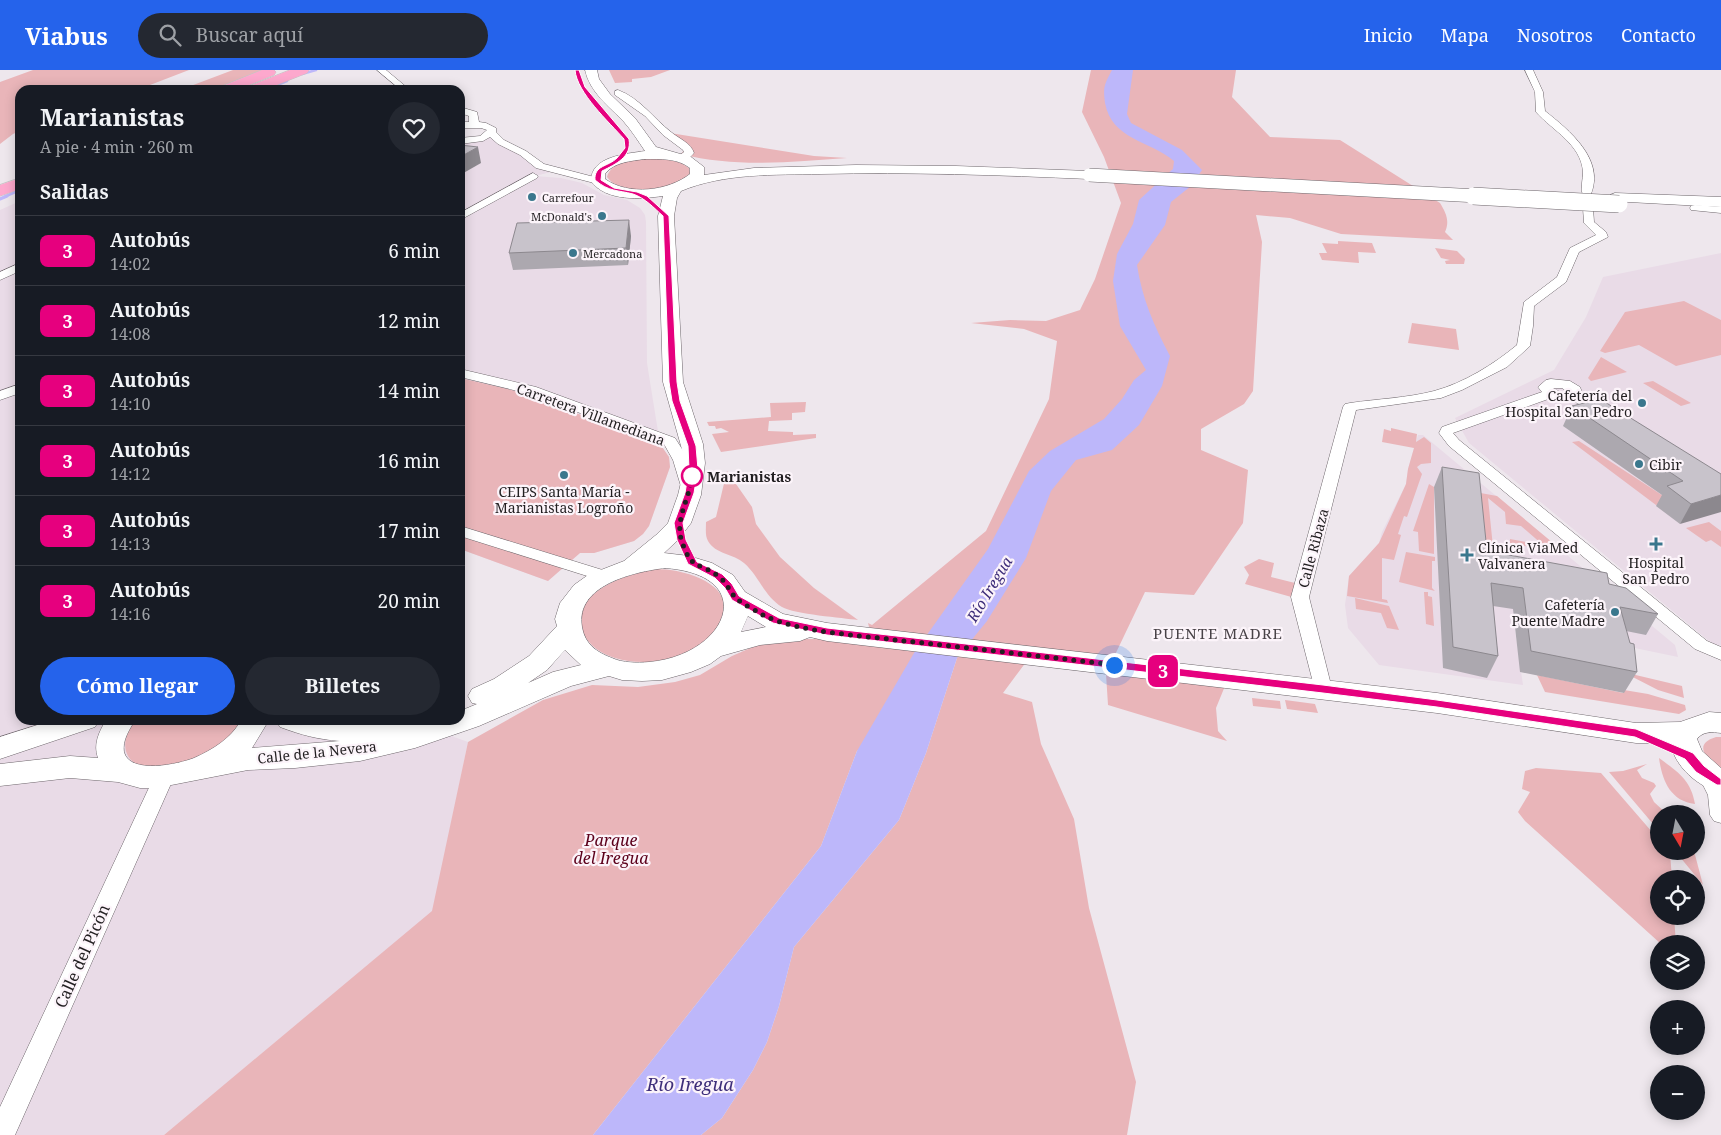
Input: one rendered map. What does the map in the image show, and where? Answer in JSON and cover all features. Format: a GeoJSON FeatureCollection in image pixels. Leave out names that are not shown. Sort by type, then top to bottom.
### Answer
{"type":"FeatureCollection","features":[{"type":"Feature","properties":{"kind":"highway"},"geometry":{"type":"LineString","coordinates":[[253,85],[274,70]]}},
{"type":"Feature","properties":{"kind":"highway"},"geometry":{"type":"LineString","coordinates":[[256,85],[298,70]]}},
{"type":"Feature","properties":{"kind":"highway"},"geometry":{"type":"LineString","coordinates":[[256,85],[302,70]]}},
{"type":"Feature","properties":{"kind":"highway"},"geometry":{"type":"LineString","coordinates":[[0,179],[15,173]]}},
{"type":"Feature","properties":{"kind":"highway"},"geometry":{"type":"LineString","coordinates":[[0,191],[15,185]]}},
{"type":"Feature","properties":{"kind":"main road"},"geometry":{"type":"LineString","coordinates":[[591,70],[592,79],[605,97],[630,121],[651,150],[687,161],[744,166],[938,163],[1617,201],[1721,209]]}},
{"type":"Feature","properties":{"kind":"main road"},"geometry":{"type":"LineString","coordinates":[[580,82],[588,95],[615,125]]}},
{"type":"Feature","properties":{"kind":"main road"},"geometry":{"type":"LineString","coordinates":[[628,148],[618,160],[601,174],[613,189],[645,197],[666,216]]}},
{"type":"Feature","properties":{"kind":"main road"},"geometry":{"type":"LineString","coordinates":[[618,160],[645,155],[663,155]]}},
{"type":"Feature","properties":{"kind":"main road"},"geometry":{"type":"LineString","coordinates":[[634,564],[667,538],[679,523],[689,493],[694,469],[692,446],[676,401],[673,382],[666,216],[669,198],[681,186],[697,176],[697,167],[687,161]]}},
{"type":"Feature","properties":{"kind":"main road"},"geometry":{"type":"LineString","coordinates":[[635,193],[652,192],[681,186],[705,178],[756,172],[878,168],[1089,172]]}},
{"type":"Feature","properties":{"kind":"main road"},"geometry":{"type":"LineString","coordinates":[[1617,201],[1721,202]]}},
{"type":"Feature","properties":{"kind":"main road"},"geometry":{"type":"LineString","coordinates":[[679,523],[681,540],[693,564]]}},
{"type":"Feature","properties":{"kind":"main road"},"geometry":{"type":"LineString","coordinates":[[665,560],[693,564],[718,576],[729,586],[736,598],[737,611],[734,624],[726,638],[713,649],[695,660],[674,668],[644,672],[609,668],[581,652],[572,642],[568,630],[569,615],[575,600],[582,591],[603,576],[634,564],[665,560]]}},
{"type":"Feature","properties":{"kind":"main road"},"geometry":{"type":"LineString","coordinates":[[736,598],[776,621],[827,632],[1437,703],[1636,733],[1701,761]]}},
{"type":"Feature","properties":{"kind":"main road"},"geometry":{"type":"LineString","coordinates":[[465,704],[504,686],[538,663],[568,630]]}},
{"type":"Feature","properties":{"kind":"main road"},"geometry":{"type":"LineString","coordinates":[[713,649],[760,636],[784,632],[827,632]]}},
{"type":"Feature","properties":{"kind":"main road","name":"Calle de la Nevera"},"geometry":{"type":"LineString","coordinates":[[465,720],[563,679],[609,668]]}},
{"type":"Feature","properties":{"kind":"main road"},"geometry":{"type":"LineString","coordinates":[[1701,761],[1691,727],[1699,724],[1721,723]]}},
{"type":"Feature","properties":{"kind":"main road"},"geometry":{"type":"LineString","coordinates":[[0,748],[70,725]]}},
{"type":"Feature","properties":{"kind":"main road"},"geometry":{"type":"LineString","coordinates":[[118,725],[110,745],[111,755],[115,764],[124,771]]}},
{"type":"Feature","properties":{"kind":"main road"},"geometry":{"type":"LineString","coordinates":[[0,774],[70,767],[124,771],[148,777],[164,777],[193,770],[214,761],[232,749],[246,736],[253,725]]}},
{"type":"Feature","properties":{"kind":"main road","name":"Calle de la Nevera"},"geometry":{"type":"LineString","coordinates":[[304,725],[315,729],[353,732],[399,725]]}},
{"type":"Feature","properties":{"kind":"main road","name":"Calle de la Nevera"},"geometry":{"type":"LineString","coordinates":[[193,770],[248,759],[295,757],[360,750],[405,741],[452,725]]}},
{"type":"Feature","properties":{"kind":"street"},"geometry":{"type":"LineString","coordinates":[[381,70],[400,85]]}},
{"type":"Feature","properties":{"kind":"street"},"geometry":{"type":"LineString","coordinates":[[1529,70],[1539,92],[1541,112],[1576,142],[1581,151],[1588,174],[1587,192]]}},
{"type":"Feature","properties":{"kind":"street"},"geometry":{"type":"LineString","coordinates":[[618,93],[648,114],[666,133],[688,149],[687,161]]}},
{"type":"Feature","properties":{"kind":"street"},"geometry":{"type":"LineString","coordinates":[[465,111],[474,114],[474,124]]}},
{"type":"Feature","properties":{"kind":"street"},"geometry":{"type":"LineString","coordinates":[[465,125],[488,126],[493,130],[494,136],[510,148],[523,153],[540,166],[567,174]]}},
{"type":"Feature","properties":{"kind":"street"},"geometry":{"type":"LineString","coordinates":[[465,140],[494,136]]}},
{"type":"Feature","properties":{"kind":"street"},"geometry":{"type":"LineString","coordinates":[[465,214],[533,176],[540,166]]}},
{"type":"Feature","properties":{"kind":"street"},"geometry":{"type":"LineString","coordinates":[[555,171],[601,174]]}},
{"type":"Feature","properties":{"kind":"street"},"geometry":{"type":"LineString","coordinates":[[533,176],[601,174]]}},
{"type":"Feature","properties":{"kind":"street","name":"Calle Ribaza"},"geometry":{"type":"LineString","coordinates":[[1323,689],[1300,597],[1350,407],[1436,395],[1457,387],[1502,364],[1523,346],[1527,326],[1528,305],[1562,279],[1574,250],[1602,237],[1602,234],[1589,223],[1588,208]]}},
{"type":"Feature","properties":{"kind":"street"},"geometry":{"type":"LineString","coordinates":[[0,276],[15,269]]}},
{"type":"Feature","properties":{"kind":"street","name":"Carretera Villamediana"},"geometry":{"type":"LineString","coordinates":[[465,373],[531,390],[670,441],[682,460],[689,493]]}},
{"type":"Feature","properties":{"kind":"street"},"geometry":{"type":"LineString","coordinates":[[1615,420],[1575,396],[1577,392],[1573,388],[1555,383],[1546,385],[1546,390],[1552,394],[1538,397],[1447,430],[1447,437],[1701,645],[1721,654]]}},
{"type":"Feature","properties":{"kind":"street"},"geometry":{"type":"LineString","coordinates":[[0,396],[15,390]]}},
{"type":"Feature","properties":{"kind":"street"},"geometry":{"type":"LineString","coordinates":[[465,534],[603,576]]}},
{"type":"Feature","properties":{"kind":"street"},"geometry":{"type":"LineString","coordinates":[[1701,761],[1718,795],[1721,815]]}},
{"type":"Feature","properties":{"kind":"street","name":"Calle del Picón"},"geometry":{"type":"LineString","coordinates":[[1,1135],[164,777]]}},
{"type":"Feature","properties":{"kind":"shaded area"},"geometry":{"type":"Polygon","coordinates":[[[488,136],[555,171],[535,176],[561,178],[582,183],[604,195],[627,200],[640,208],[645,215],[647,363],[660,444],[669,457],[670,467],[649,526],[643,534],[634,541],[594,553],[580,553],[548,581],[465,551],[465,140],[488,136]]]}},
{"type":"Feature","properties":{"kind":"shaded area"},"geometry":{"type":"Polygon","coordinates":[[[15,203],[15,725],[421,725],[468,742],[433,911],[164,1135],[0,1135],[0,210],[15,203]]]}},
{"type":"Feature","properties":{"kind":"shaded area","name":"Hospital San Pedro"},"geometry":{"type":"Polygon","coordinates":[[[1721,253],[1721,645],[1715,646],[1469,443],[1455,418],[1554,370],[1586,317],[1603,277],[1721,253]]]}},
{"type":"Feature","properties":{"kind":"shaded area","name":"Clínica ViaMed Valvanera"},"geometry":{"type":"Polygon","coordinates":[[[1418,435],[1423,435],[1675,645],[1678,657],[1514,623],[1523,685],[1379,665],[1348,628],[1345,605],[1349,576],[1379,543],[1382,532],[1406,484],[1408,469],[1418,435]]]}},
{"type":"Feature","properties":{"kind":"green space"},"geometry":{"type":"Polygon","coordinates":[[[33,70],[189,70],[150,85],[15,85],[15,133],[0,144],[0,82],[33,70]]]}},
{"type":"Feature","properties":{"kind":"green space"},"geometry":{"type":"Polygon","coordinates":[[[233,70],[264,70],[224,85],[193,85],[233,70]]]}},
{"type":"Feature","properties":{"kind":"green space"},"geometry":{"type":"Polygon","coordinates":[[[609,70],[670,70],[651,77],[632,79],[632,82],[615,83],[609,70]]]}},
{"type":"Feature","properties":{"kind":"green space","name":"Parque del Iregua"},"geometry":{"type":"Polygon","coordinates":[[[1091,70],[1236,70],[1232,97],[1270,137],[1340,140],[1440,203],[1447,217],[1445,232],[1453,240],[1341,234],[1290,218],[1256,215],[1262,242],[1253,391],[1244,404],[1201,429],[1201,450],[1248,470],[1243,523],[1194,595],[1145,592],[1113,659],[1035,650],[1003,693],[1032,702],[1041,744],[1074,819],[1089,908],[1136,1082],[1127,1135],[701,1135],[722,1118],[753,1070],[767,1042],[779,1006],[794,947],[899,820],[926,753],[957,658],[857,751],[821,846],[593,1135],[164,1135],[432,911],[468,742],[543,700],[592,685],[638,687],[675,682],[700,675],[732,656],[755,646],[784,639],[814,639],[817,626],[880,632],[869,627],[868,623],[872,625],[986,531],[1049,399],[1057,341],[1024,329],[971,323],[1010,320],[1046,321],[1080,310],[1095,279],[1121,203],[1104,157],[1082,112],[1091,70]]]}},
{"type":"Feature","properties":{"kind":"green space"},"geometry":{"type":"Polygon","coordinates":[[[670,133],[814,156],[847,158],[764,163],[722,161],[681,154],[686,148],[670,133]]]}},
{"type":"Feature","properties":{"kind":"green space"},"geometry":{"type":"Polygon","coordinates":[[[649,158],[680,163],[689,168],[690,173],[673,184],[649,189],[624,187],[614,183],[607,177],[609,172],[618,164],[649,158]]]}},
{"type":"Feature","properties":{"kind":"green space"},"geometry":{"type":"Polygon","coordinates":[[[1338,241],[1372,243],[1376,253],[1358,252],[1359,263],[1322,260],[1319,253],[1327,253],[1322,243],[1338,244],[1338,241]]]}},
{"type":"Feature","properties":{"kind":"green space"},"geometry":{"type":"Polygon","coordinates":[[[1435,248],[1457,251],[1465,259],[1464,264],[1446,264],[1445,261],[1450,260],[1441,258],[1435,248]]]}},
{"type":"Feature","properties":{"kind":"green space"},"geometry":{"type":"Polygon","coordinates":[[[1684,301],[1721,320],[1721,355],[1676,366],[1639,345],[1605,353],[1600,351],[1625,312],[1684,301]]]}},
{"type":"Feature","properties":{"kind":"green space"},"geometry":{"type":"Polygon","coordinates":[[[1412,323],[1456,329],[1459,350],[1408,343],[1412,323]]]}},
{"type":"Feature","properties":{"kind":"green space"},"geometry":{"type":"Polygon","coordinates":[[[1601,357],[1627,372],[1591,381],[1588,378],[1601,357]]]}},
{"type":"Feature","properties":{"kind":"green space","name":"CEIPS Santa María - Marianistas Logroño"},"geometry":{"type":"Polygon","coordinates":[[[465,379],[516,391],[660,444],[669,457],[670,467],[649,526],[643,534],[634,541],[594,553],[580,553],[548,581],[465,551],[465,379]]]}},
{"type":"Feature","properties":{"kind":"green space"},"geometry":{"type":"Polygon","coordinates":[[[1653,381],[1691,403],[1681,406],[1643,383],[1653,381]]]}},
{"type":"Feature","properties":{"kind":"green space"},"geometry":{"type":"Polygon","coordinates":[[[806,402],[805,412],[792,413],[792,420],[769,421],[768,431],[793,432],[793,435],[816,434],[816,438],[721,452],[712,434],[729,432],[721,428],[716,429],[715,426],[709,426],[707,422],[771,417],[770,403],[806,402]]]}},
{"type":"Feature","properties":{"kind":"green space"},"geometry":{"type":"Polygon","coordinates":[[[1391,428],[1417,434],[1416,442],[1424,437],[1431,443],[1431,463],[1421,464],[1417,467],[1422,474],[1407,517],[1404,516],[1398,534],[1401,535],[1394,560],[1382,558],[1382,599],[1387,600],[1388,603],[1347,596],[1349,576],[1379,543],[1406,484],[1414,448],[1382,442],[1384,429],[1391,431],[1391,428]]]}},
{"type":"Feature","properties":{"kind":"green space"},"geometry":{"type":"Polygon","coordinates":[[[1579,441],[1671,501],[1656,505],[1572,442],[1579,441]]]}},
{"type":"Feature","properties":{"kind":"green space"},"geometry":{"type":"Polygon","coordinates":[[[727,471],[752,507],[756,524],[780,557],[814,588],[858,620],[807,614],[782,607],[766,592],[744,563],[715,549],[711,545],[706,537],[706,522],[716,517],[727,471]]]}},
{"type":"Feature","properties":{"kind":"green space"},"geometry":{"type":"Polygon","coordinates":[[[1429,484],[1434,487],[1434,554],[1419,551],[1418,532],[1413,531],[1429,484]]]}},
{"type":"Feature","properties":{"kind":"green space"},"geometry":{"type":"Polygon","coordinates":[[[1475,492],[1497,496],[1559,548],[1550,551],[1510,543],[1510,539],[1543,545],[1521,526],[1506,524],[1505,512],[1488,498],[1493,547],[1476,544],[1475,492]]]}},
{"type":"Feature","properties":{"kind":"green space"},"geometry":{"type":"Polygon","coordinates":[[[1709,522],[1721,531],[1721,547],[1711,540],[1706,542],[1686,528],[1709,522]]]}},
{"type":"Feature","properties":{"kind":"green space"},"geometry":{"type":"Polygon","coordinates":[[[1406,552],[1435,557],[1435,561],[1432,561],[1432,588],[1435,591],[1399,582],[1406,552]]]}},
{"type":"Feature","properties":{"kind":"green space"},"geometry":{"type":"Polygon","coordinates":[[[1259,559],[1274,563],[1271,577],[1299,584],[1295,598],[1245,584],[1249,575],[1244,567],[1259,559]]]}},
{"type":"Feature","properties":{"kind":"green space"},"geometry":{"type":"Polygon","coordinates":[[[656,569],[698,577],[719,592],[724,603],[724,616],[716,631],[696,649],[670,659],[641,662],[627,661],[615,658],[596,649],[583,633],[581,618],[584,606],[603,587],[631,575],[656,569]]]}},
{"type":"Feature","properties":{"kind":"green space"},"geometry":{"type":"Polygon","coordinates":[[[1424,592],[1428,592],[1428,596],[1432,597],[1434,626],[1426,624],[1424,592]]]}},
{"type":"Feature","properties":{"kind":"green space"},"geometry":{"type":"Polygon","coordinates":[[[1355,598],[1389,606],[1399,630],[1387,628],[1381,613],[1356,609],[1355,598]]]}},
{"type":"Feature","properties":{"kind":"green space"},"geometry":{"type":"Polygon","coordinates":[[[1623,672],[1682,686],[1684,698],[1658,690],[1623,672]]]}},
{"type":"Feature","properties":{"kind":"green space"},"geometry":{"type":"Polygon","coordinates":[[[1106,674],[1225,686],[1216,708],[1218,731],[1227,741],[1108,705],[1106,674]]]}},
{"type":"Feature","properties":{"kind":"green space"},"geometry":{"type":"Polygon","coordinates":[[[1537,675],[1623,693],[1624,690],[1648,694],[1685,705],[1686,710],[1679,714],[1545,692],[1537,675]]]}},
{"type":"Feature","properties":{"kind":"green space"},"geometry":{"type":"Polygon","coordinates":[[[1252,698],[1280,701],[1281,709],[1253,706],[1252,698]]]}},
{"type":"Feature","properties":{"kind":"green space"},"geometry":{"type":"Polygon","coordinates":[[[1285,700],[1315,704],[1318,713],[1287,709],[1285,700]]]}},
{"type":"Feature","properties":{"kind":"green space"},"geometry":{"type":"Polygon","coordinates":[[[132,725],[238,725],[225,740],[202,758],[181,765],[150,768],[140,766],[128,757],[125,743],[132,725]]]}},
{"type":"Feature","properties":{"kind":"green space"},"geometry":{"type":"Polygon","coordinates":[[[1721,737],[1721,772],[1708,758],[1703,749],[1704,744],[1708,740],[1721,737]]]}},
{"type":"Feature","properties":{"kind":"green space"},"geometry":{"type":"Polygon","coordinates":[[[1659,758],[1683,777],[1690,789],[1695,804],[1679,799],[1673,794],[1662,774],[1659,758]]]}},
{"type":"Feature","properties":{"kind":"green space"},"geometry":{"type":"Polygon","coordinates":[[[1647,764],[1637,770],[1642,778],[1654,783],[1656,786],[1650,794],[1657,805],[1650,805],[1650,820],[1609,772],[1623,771],[1647,764]]]}},
{"type":"Feature","properties":{"kind":"green space"},"geometry":{"type":"Polygon","coordinates":[[[1536,768],[1601,773],[1650,830],[1650,860],[1671,860],[1671,870],[1650,870],[1650,925],[1675,925],[1675,935],[1651,935],[1525,821],[1518,812],[1530,792],[1522,789],[1525,771],[1536,768]]]}},
{"type":"Feature","properties":{"kind":"green space"},"geometry":{"type":"Polygon","coordinates":[[[1682,860],[1696,860],[1699,870],[1691,870],[1682,860]]]}},
{"type":"Feature","properties":{"kind":"water","name":"Río Iregua"},"geometry":{"type":"Polygon","coordinates":[[[1112,70],[1133,70],[1127,114],[1131,123],[1182,150],[1202,170],[1191,186],[1171,202],[1165,225],[1137,265],[1149,312],[1170,356],[1162,386],[1139,425],[1112,450],[1076,460],[1051,491],[1026,558],[987,621],[957,658],[926,753],[899,820],[794,947],[779,1006],[767,1042],[753,1070],[722,1118],[701,1135],[593,1135],[821,846],[857,751],[914,653],[988,549],[1029,471],[1050,451],[1104,419],[1122,399],[1134,380],[1146,370],[1120,326],[1113,281],[1117,254],[1133,224],[1139,200],[1173,169],[1174,161],[1123,132],[1115,125],[1109,115],[1104,93],[1112,70]]]}},
{"type":"Feature","properties":{"kind":"building"},"geometry":{"type":"Polygon","coordinates":[[[465,146],[478,147],[465,154],[465,146]]]}},
{"type":"Feature","properties":{"kind":"building"},"geometry":{"type":"Polygon","coordinates":[[[629,220],[626,248],[509,253],[517,223],[629,220]]]}},
{"type":"Feature","properties":{"kind":"building"},"geometry":{"type":"Polygon","coordinates":[[[1600,399],[1721,474],[1721,495],[1691,504],[1667,486],[1683,481],[1572,406],[1600,399]]]}},
{"type":"Feature","properties":{"kind":"building"},"geometry":{"type":"Polygon","coordinates":[[[1442,467],[1479,473],[1487,551],[1607,573],[1609,584],[1626,588],[1658,614],[1620,607],[1630,643],[1634,644],[1637,672],[1531,651],[1523,588],[1491,583],[1498,656],[1453,647],[1442,467]]]}},
{"type":"Feature","properties":{"kind":"waterway"},"geometry":{"type":"LineString","coordinates":[[302,74],[316,70]]}},
{"type":"Feature","properties":{"kind":"waterway"},"geometry":{"type":"LineString","coordinates":[[277,85],[287,81]]}},
{"type":"Feature","properties":{"kind":"waterway"},"geometry":{"type":"LineString","coordinates":[[4,197],[15,192]]}},
{"type":"Feature","properties":{"kind":"waterway"},"geometry":{"type":"LineString","coordinates":[[0,199],[7,196]]}},
{"type":"Feature","properties":{"kind":"bus line","name":"3"},"geometry":{"type":"LineString","coordinates":[[578,70],[578,78],[588,95],[626,139],[628,148],[618,160],[600,170],[597,177],[598,180],[606,187],[645,197],[666,216],[673,382],[676,401],[692,446],[694,469],[689,493],[679,523],[681,540],[693,564],[718,576],[729,586],[736,598],[776,621],[827,632],[1437,703],[1636,733],[1689,756],[1700,769],[1721,782]]}},
{"type":"Feature","properties":{"kind":"place","name":"Carrefour"},"geometry":{"type":"Point","coordinates":[532,197]}},
{"type":"Feature","properties":{"kind":"place","name":"McDonald's"},"geometry":{"type":"Point","coordinates":[602,216]}},
{"type":"Feature","properties":{"kind":"place","name":"Mercadona"},"geometry":{"type":"Point","coordinates":[573,253]}},
{"type":"Feature","properties":{"kind":"place","name":"Cafetería del Hospital San Pedro"},"geometry":{"type":"Point","coordinates":[1642,403]}},
{"type":"Feature","properties":{"kind":"place","name":"Cibir"},"geometry":{"type":"Point","coordinates":[1639,464]}},
{"type":"Feature","properties":{"kind":"place","name":"CEIPS Santa María - Marianistas Logroño"},"geometry":{"type":"Point","coordinates":[564,475]}},
{"type":"Feature","properties":{"kind":"place","name":"Marianistas"},"geometry":{"type":"Point","coordinates":[692,476]}},
{"type":"Feature","properties":{"kind":"place","name":"Hospital San Pedro"},"geometry":{"type":"Point","coordinates":[1656,544]}},
{"type":"Feature","properties":{"kind":"place","name":"Clínica ViaMed Valvanera"},"geometry":{"type":"Point","coordinates":[1467,555]}},
{"type":"Feature","properties":{"kind":"place","name":"Cafetería Puente Madre"},"geometry":{"type":"Point","coordinates":[1615,612]}},
{"type":"Feature","properties":{"kind":"district","name":"PUENTE MADRE"},"geometry":{"type":"Point","coordinates":[1218,633]}},
{"type":"Feature","properties":{"kind":"route"},"geometry":{"type":"LineString","coordinates":[[692,476],[689,493],[679,523],[681,540],[686,552],[693,564],[718,576],[729,586],[736,598],[776,621],[827,632],[1114,665]]}}]}
